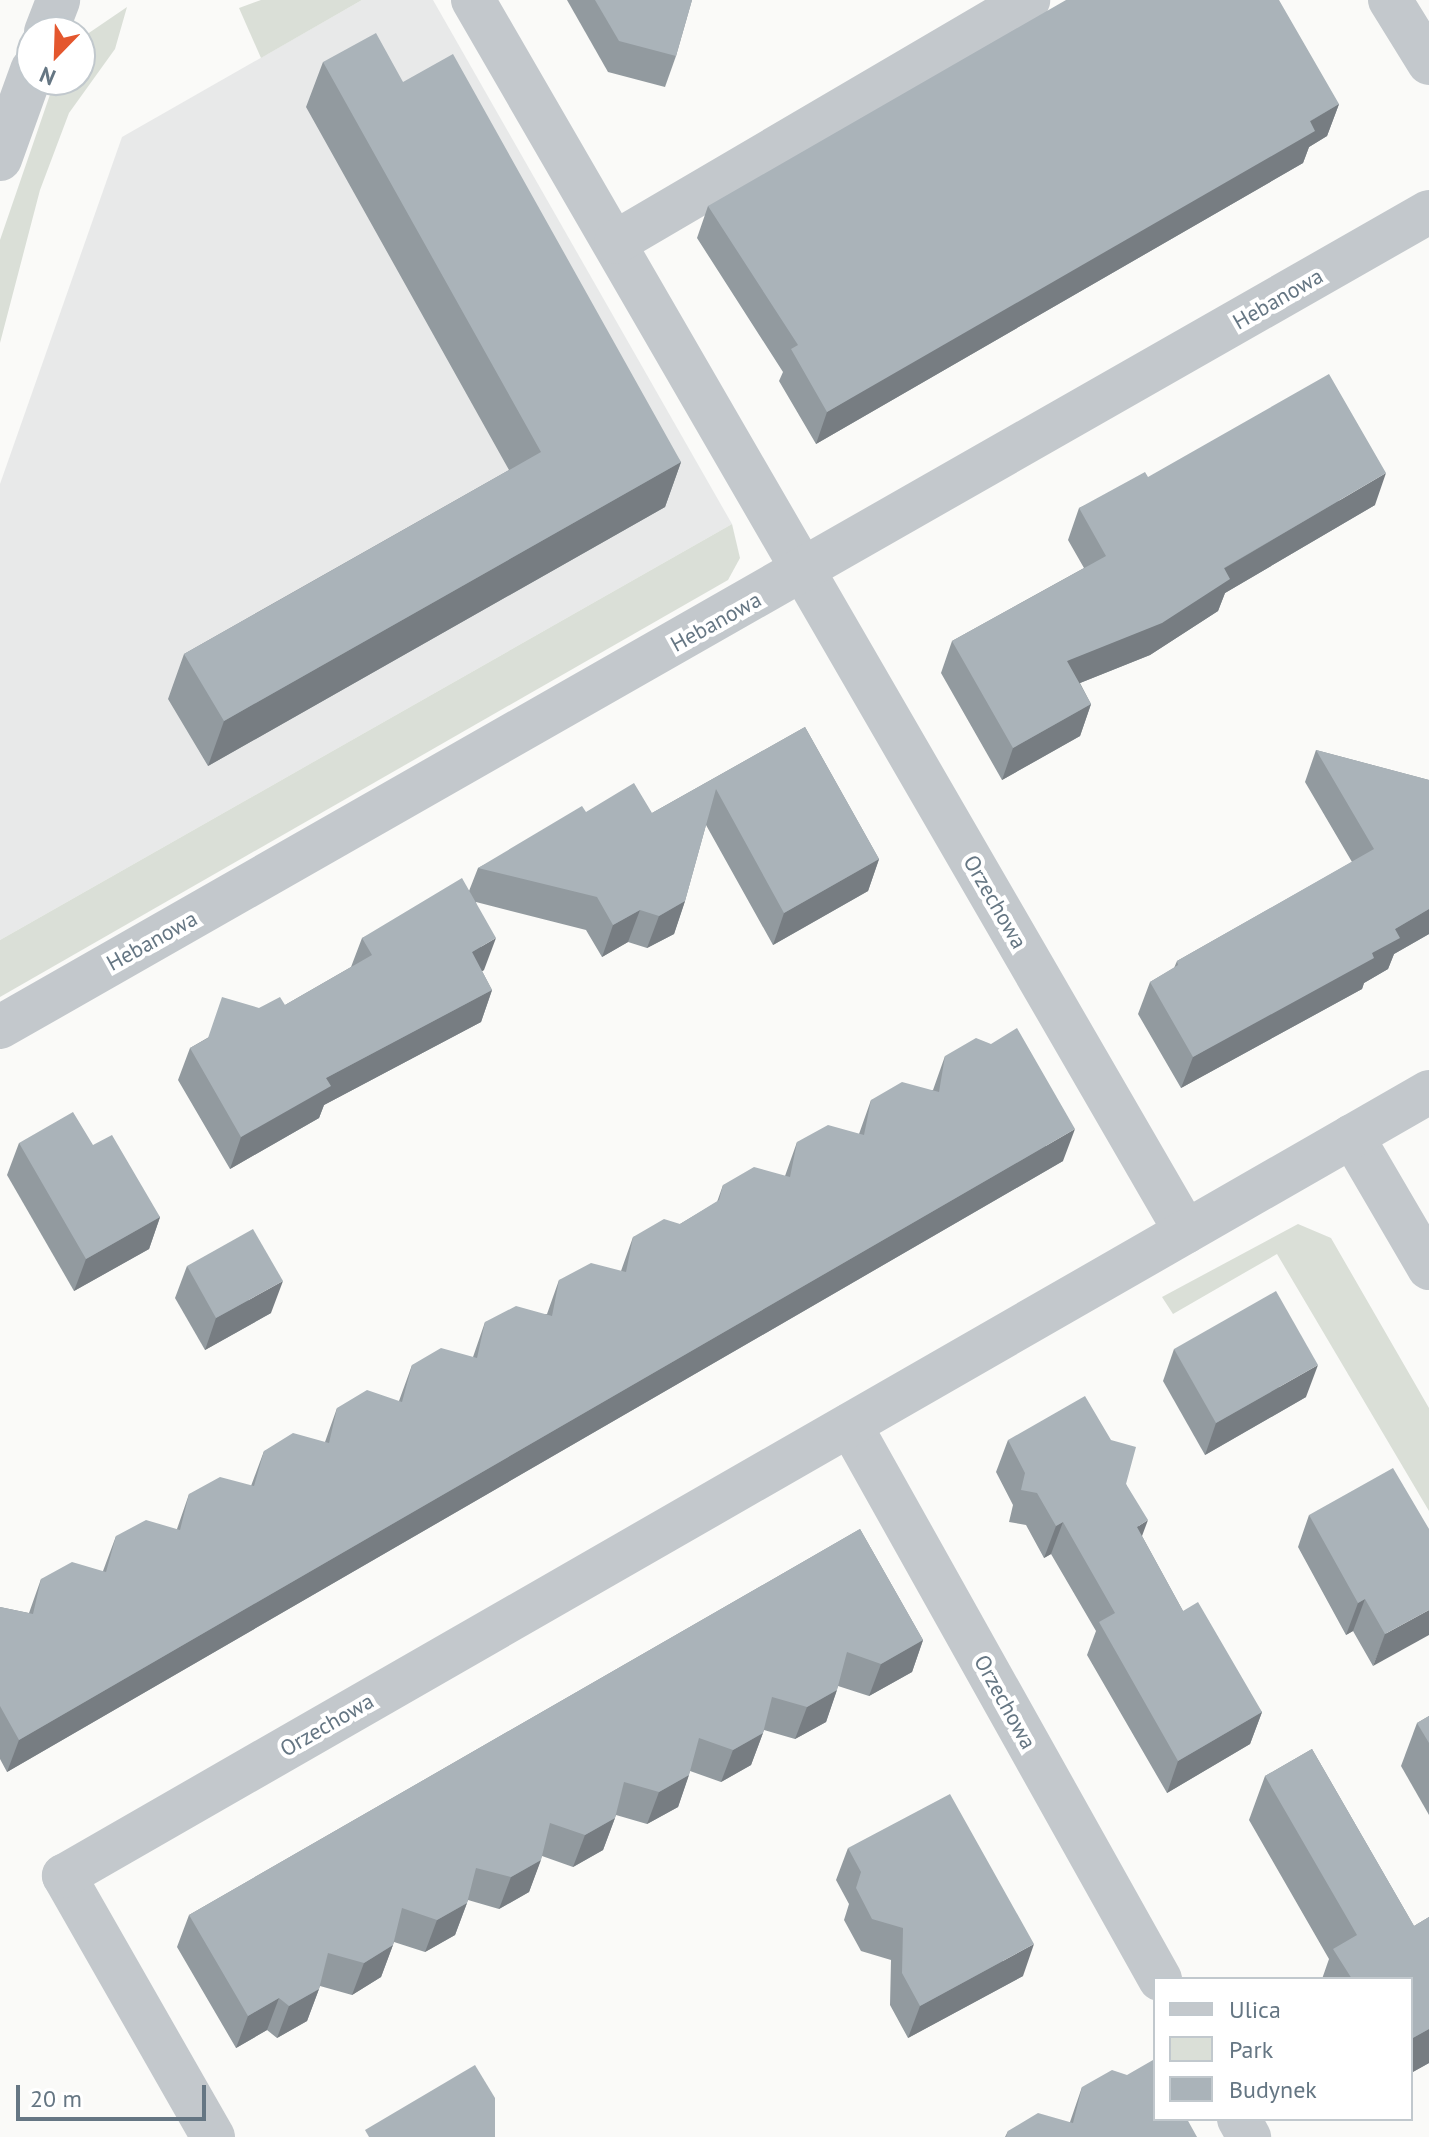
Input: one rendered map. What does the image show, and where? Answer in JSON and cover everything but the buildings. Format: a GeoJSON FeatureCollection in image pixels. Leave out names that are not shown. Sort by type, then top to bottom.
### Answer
{"type":"FeatureCollection","features":[{"type":"Feature","properties":{"kind":"street","name":"Orzechowa"},"geometry":{"type":"LineString","coordinates":[[473,0],[616,242],[1186,1232]]}},
{"type":"Feature","properties":{"kind":"street"},"geometry":{"type":"LineString","coordinates":[[616,242],[1028,0]]}},
{"type":"Feature","properties":{"kind":"street"},"geometry":{"type":"LineString","coordinates":[[1390,0],[1429,63]]}},
{"type":"Feature","properties":{"kind":"street"},"geometry":{"type":"LineString","coordinates":[[0,159],[23,96]]}},
{"type":"Feature","properties":{"kind":"street","name":"Hebanowa"},"geometry":{"type":"LineString","coordinates":[[0,1027],[804,572],[1429,212]]}},
{"type":"Feature","properties":{"kind":"street","name":"Orzechowa"},"geometry":{"type":"LineString","coordinates":[[213,2137],[64,1876],[1429,1092]]}},
{"type":"Feature","properties":{"kind":"street"},"geometry":{"type":"LineString","coordinates":[[1352,1136],[1429,1268]]}},
{"type":"Feature","properties":{"kind":"street","name":"Orzechowa"},"geometry":{"type":"LineString","coordinates":[[850,1425],[1159,1977]]}},
{"type":"Feature","properties":{"kind":"shaded area"},"geometry":{"type":"Polygon","coordinates":[[[362,0],[433,0],[732,524],[0,940],[0,484],[122,137],[362,0]]]}},
{"type":"Feature","properties":{"kind":"green space"},"geometry":{"type":"Polygon","coordinates":[[[261,0],[362,0],[261,58],[239,8],[261,0]]]}},
{"type":"Feature","properties":{"kind":"green space"},"geometry":{"type":"Polygon","coordinates":[[[127,7],[115,49],[96,75],[96,28],[127,7]]]}},
{"type":"Feature","properties":{"kind":"green space"},"geometry":{"type":"Polygon","coordinates":[[[50,96],[81,96],[69,113],[40,190],[0,343],[0,240],[50,96]]]}},
{"type":"Feature","properties":{"kind":"green space"},"geometry":{"type":"Polygon","coordinates":[[[732,524],[740,558],[728,580],[0,997],[0,940],[732,524]]]}},
{"type":"Feature","properties":{"kind":"green space"},"geometry":{"type":"Polygon","coordinates":[[[1298,1224],[1331,1238],[1429,1408],[1429,1511],[1277,1254],[1173,1314],[1162,1297],[1298,1224]]]}}]}
